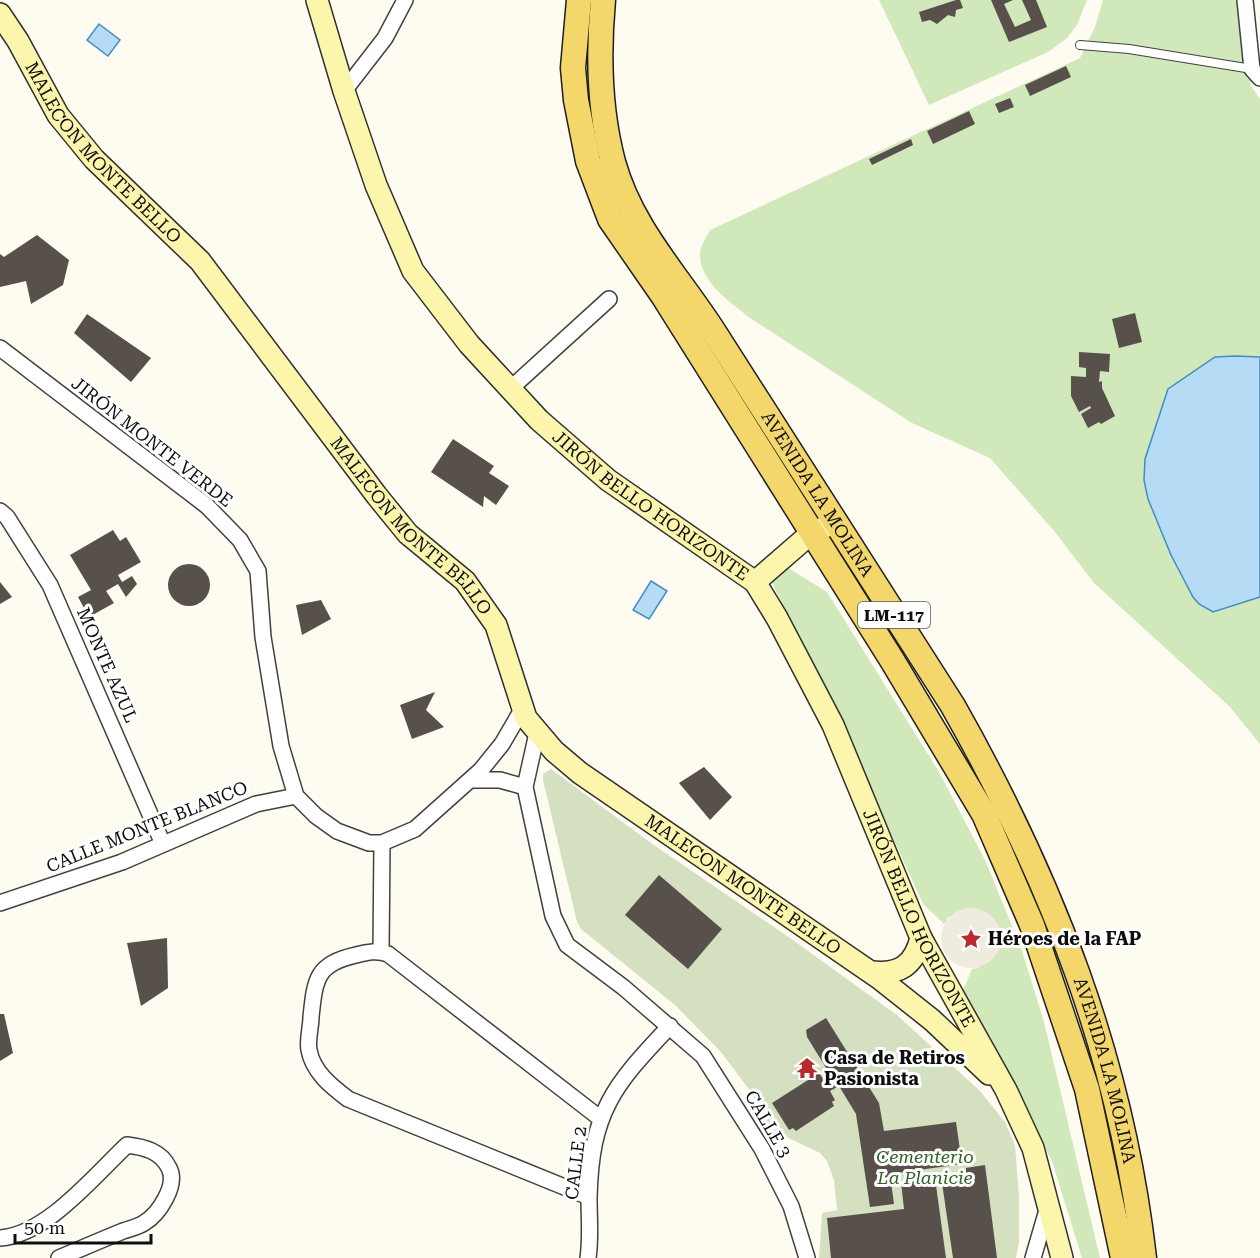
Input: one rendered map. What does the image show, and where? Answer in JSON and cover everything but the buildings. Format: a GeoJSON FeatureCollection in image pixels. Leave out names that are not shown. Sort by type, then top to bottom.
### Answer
{"type":"FeatureCollection","features":[{"type":"Feature","properties":{"kind":"main road","name":"AVENIDA LA MOLINA"},"geometry":{"type":"LineString","coordinates":[[579,0],[573,68],[576,100],[588,160],[610,219],[664,297],[984,814],[1032,925],[1087,1089],[1123,1258]]}},
{"type":"Feature","properties":{"kind":"main road","name":"AVENIDA LA MOLINA"},"geometry":{"type":"LineString","coordinates":[[603,0],[600,64],[604,118],[614,163],[626,195],[651,245],[712,329],[953,706],[988,767],[1041,877],[1084,990],[1115,1090],[1138,1209],[1144,1258]]}},
{"type":"Feature","properties":{"kind":"street","name":"JIRÓN BELLO HORIZONTE"},"geometry":{"type":"LineString","coordinates":[[317,0],[344,91],[376,185],[413,271],[469,344],[539,420],[608,480],[755,582],[833,725],[921,939],[1006,1090],[1033,1148],[1047,1210],[1062,1258]]}},
{"type":"Feature","properties":{"kind":"street"},"geometry":{"type":"LineString","coordinates":[[344,91],[385,38],[405,0]]}},
{"type":"Feature","properties":{"kind":"street"},"geometry":{"type":"LineString","coordinates":[[1245,0],[1256,74]]}},
{"type":"Feature","properties":{"kind":"street","name":"MALECON MONTE BELLO"},"geometry":{"type":"LineString","coordinates":[[0,14],[18,41],[58,115],[94,159],[200,261],[376,496],[408,534],[465,581],[496,625],[523,708],[537,733],[580,773],[871,972],[932,1020],[1006,1090]]}},
{"type":"Feature","properties":{"kind":"street"},"geometry":{"type":"LineString","coordinates":[[510,389],[609,299]]}},
{"type":"Feature","properties":{"kind":"street","name":"JIRÓN MONTE VERDE"},"geometry":{"type":"LineString","coordinates":[[0,348],[207,506],[240,540],[258,571],[263,637],[281,746],[296,796]]}},
{"type":"Feature","properties":{"kind":"street","name":"MONTE AZUL"},"geometry":{"type":"LineString","coordinates":[[0,511],[7,517],[50,585],[163,844]]}},
{"type":"Feature","properties":{"kind":"street"},"geometry":{"type":"LineString","coordinates":[[755,582],[812,534],[834,522]]}},
{"type":"Feature","properties":{"kind":"street"},"geometry":{"type":"LineString","coordinates":[[296,796],[316,816],[337,831],[369,843],[382,843],[415,829],[471,780],[502,744],[523,708]]}},
{"type":"Feature","properties":{"kind":"street"},"geometry":{"type":"LineString","coordinates":[[471,780],[500,780],[525,787],[537,733]]}},
{"type":"Feature","properties":{"kind":"street","name":"CALLE 3"},"geometry":{"type":"LineString","coordinates":[[525,787],[553,916],[567,945],[670,1026],[702,1056],[762,1149],[791,1206],[807,1258]]}},
{"type":"Feature","properties":{"kind":"street","name":"CALLE MONTE BLANCO"},"geometry":{"type":"LineString","coordinates":[[0,903],[122,862],[256,804],[296,796]]}},
{"type":"Feature","properties":{"kind":"street"},"geometry":{"type":"LineString","coordinates":[[381,951],[382,843]]}},
{"type":"Feature","properties":{"kind":"street"},"geometry":{"type":"LineString","coordinates":[[871,972],[889,974],[905,968],[917,955],[921,939]]}},
{"type":"Feature","properties":{"kind":"street"},"geometry":{"type":"LineString","coordinates":[[589,1197],[348,1099],[327,1083],[315,1066],[309,1049],[314,990],[320,974],[327,965],[337,959],[381,951],[400,963],[601,1119]]}},
{"type":"Feature","properties":{"kind":"street","name":"CALLE 2"},"geometry":{"type":"LineString","coordinates":[[588,1258],[589,1197],[593,1151],[603,1110],[626,1072],[670,1026]]}},
{"type":"Feature","properties":{"kind":"street"},"geometry":{"type":"LineString","coordinates":[[0,1238],[13,1237],[34,1230],[127,1145],[144,1147],[157,1154],[169,1168],[171,1179],[168,1191],[157,1211],[144,1223],[59,1258]]}},
{"type":"Feature","properties":{"kind":"street"},"geometry":{"type":"LineString","coordinates":[[1033,1258],[1047,1210]]}},
{"type":"Feature","properties":{"kind":"lane"},"geometry":{"type":"LineString","coordinates":[[1080,45],[1129,49],[1256,74]]}},
{"type":"Feature","properties":{"kind":"green space"},"geometry":{"type":"Polygon","coordinates":[[[879,0],[1087,0],[1077,25],[1067,38],[1048,52],[929,105],[879,0]]]}},
{"type":"Feature","properties":{"kind":"green space"},"geometry":{"type":"Polygon","coordinates":[[[1103,0],[1237,0],[1251,86],[1260,99],[1260,744],[1229,706],[1094,583],[1055,532],[990,458],[912,423],[750,318],[717,290],[704,272],[701,263],[700,252],[710,230],[1080,58],[1095,27],[1103,0]]]}},
{"type":"Feature","properties":{"kind":"green space"},"geometry":{"type":"Polygon","coordinates":[[[785,566],[827,592],[939,772],[986,862],[1022,951],[1044,1022],[1100,1258],[1082,1258],[1052,1161],[962,993],[972,969],[979,968],[949,916],[944,924],[923,904],[840,721],[775,589],[771,578],[785,566]]]}},
{"type":"Feature","properties":{"kind":"green space","name":"Cementerio La Planicie"},"geometry":{"type":"Polygon","coordinates":[[[551,769],[651,843],[897,1015],[980,1091],[1005,1122],[1015,1145],[1019,1197],[1019,1242],[1016,1258],[819,1258],[822,1213],[837,1210],[834,1180],[827,1161],[820,1153],[780,1134],[769,1126],[751,1092],[721,1052],[675,1005],[581,929],[577,922],[543,780],[543,774],[551,769]]]}},
{"type":"Feature","properties":{"kind":"shaded area"},"geometry":{"type":"Polygon","coordinates":[[[965,908],[977,908],[988,913],[996,921],[1001,938],[999,950],[988,963],[977,968],[965,968],[954,963],[946,955],[941,944],[941,932],[946,921],[954,913],[965,908]]]}},
{"type":"Feature","properties":{"kind":"water"},"geometry":{"type":"Polygon","coordinates":[[[99,24],[120,40],[108,56],[87,40],[99,24]]]}},
{"type":"Feature","properties":{"kind":"water"},"geometry":{"type":"Polygon","coordinates":[[[1215,357],[1260,357],[1260,597],[1213,612],[1199,604],[1193,597],[1171,555],[1148,499],[1144,480],[1145,459],[1168,389],[1215,357]]]}},
{"type":"Feature","properties":{"kind":"water"},"geometry":{"type":"Polygon","coordinates":[[[651,581],[667,591],[649,619],[633,610],[651,581]]]}},
{"type":"Feature","properties":{"kind":"place","name":"Héroes de la FAP"},"geometry":{"type":"Point","coordinates":[971,939]}},
{"type":"Feature","properties":{"kind":"place","name":"Casa de Retiros Pasionista"},"geometry":{"type":"Point","coordinates":[807,1068]}}]}
